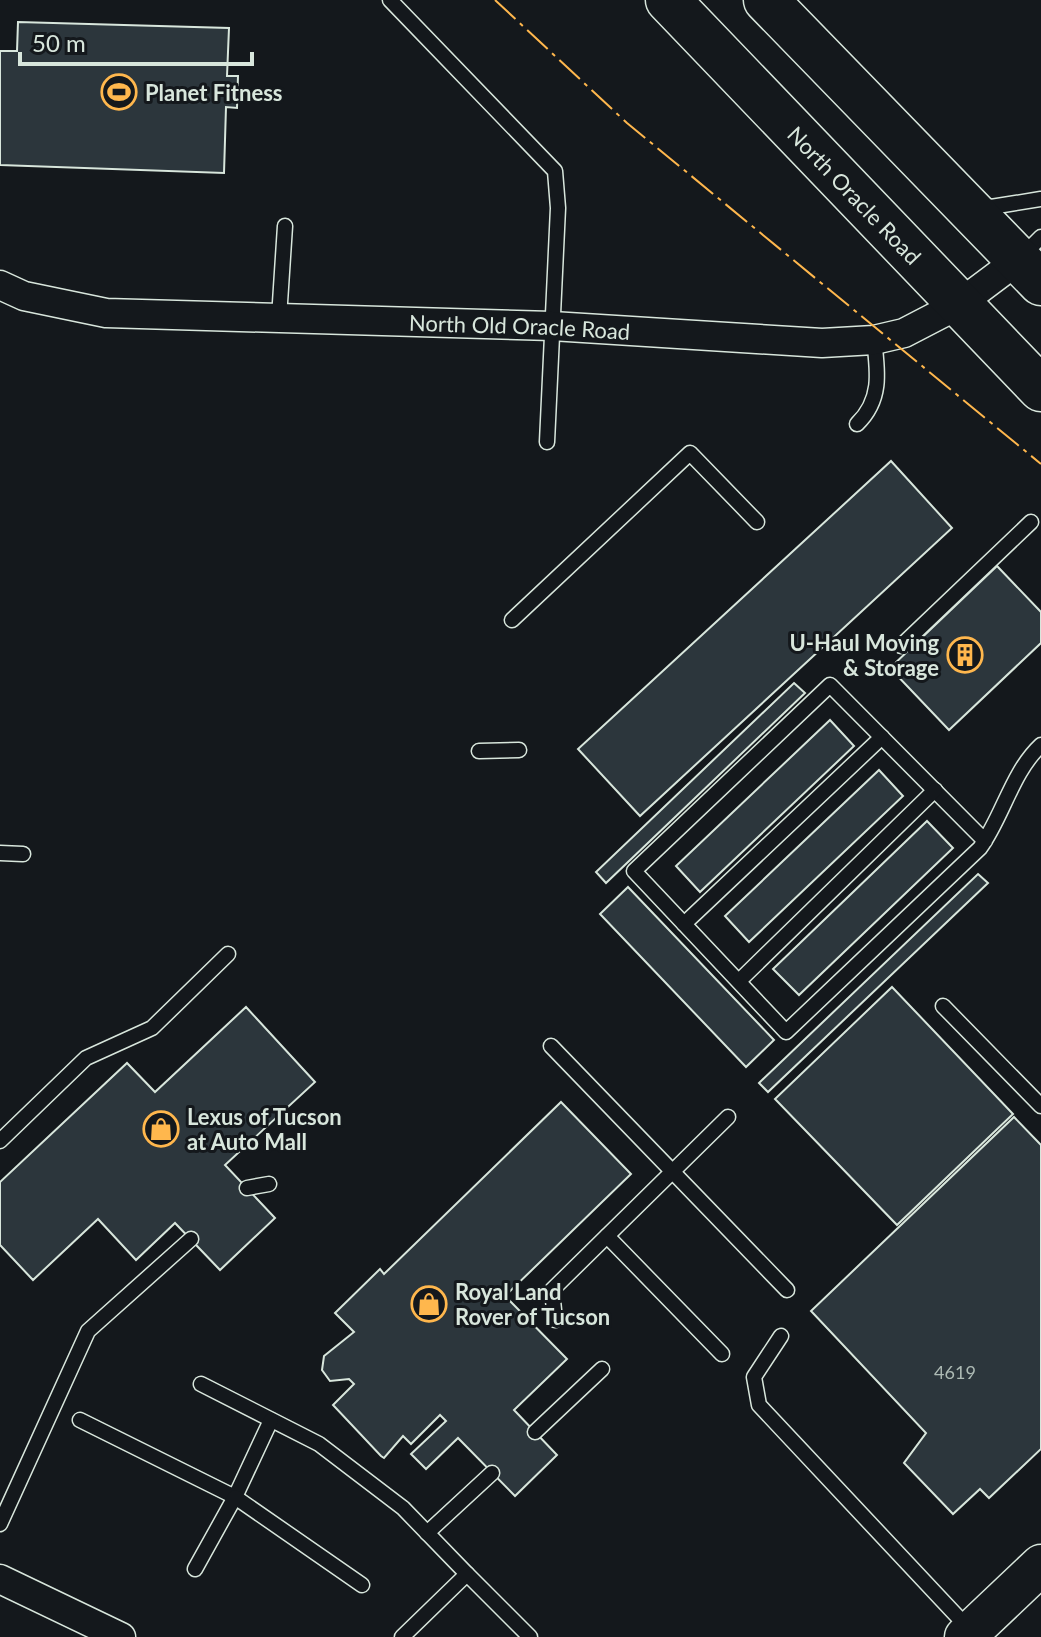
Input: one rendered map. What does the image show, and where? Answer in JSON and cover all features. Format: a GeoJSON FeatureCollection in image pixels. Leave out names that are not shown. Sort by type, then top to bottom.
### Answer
{"type":"FeatureCollection","features":[{"type":"Feature","properties":{"kind":"highway","name":"North Oracle Road"},"geometry":{"type":"LineString","coordinates":[[668,0],[1041,389]]}},
{"type":"Feature","properties":{"kind":"highway"},"geometry":{"type":"LineString","coordinates":[[766,0],[962,201],[1033,260]]}},
{"type":"Feature","properties":{"kind":"street","name":"North Old Oracle Road"},"geometry":{"type":"LineString","coordinates":[[0,285],[24,296],[106,313],[552,326],[822,343],[874,340],[904,333],[1033,260]]}},
{"type":"Feature","properties":{"kind":"street"},"geometry":{"type":"LineString","coordinates":[[968,1634],[1041,1565]]}},
{"type":"Feature","properties":{"kind":"street"},"geometry":{"type":"LineString","coordinates":[[0,1579],[121,1637]]}},
{"type":"Feature","properties":{"kind":"lane"},"geometry":{"type":"LineString","coordinates":[[390,0],[555,171],[558,208],[547,442]]}},
{"type":"Feature","properties":{"kind":"lane"},"geometry":{"type":"LineString","coordinates":[[962,201],[991,207],[1041,199]]}},
{"type":"Feature","properties":{"kind":"lane"},"geometry":{"type":"LineString","coordinates":[[279,318],[285,226]]}},
{"type":"Feature","properties":{"kind":"lane"},"geometry":{"type":"LineString","coordinates":[[857,424],[869,413],[878,388],[874,340]]}},
{"type":"Feature","properties":{"kind":"lane"},"geometry":{"type":"LineString","coordinates":[[512,620],[690,453],[757,522]]}},
{"type":"Feature","properties":{"kind":"lane"},"geometry":{"type":"LineString","coordinates":[[901,646],[1031,522]]}},
{"type":"Feature","properties":{"kind":"lane"},"geometry":{"type":"LineString","coordinates":[[985,841],[830,685],[634,871],[786,1032],[985,841],[1028,757],[1041,745]]}},
{"type":"Feature","properties":{"kind":"lane"},"geometry":{"type":"LineString","coordinates":[[684,924],[882,737]]}},
{"type":"Feature","properties":{"kind":"lane"},"geometry":{"type":"LineString","coordinates":[[479,751],[519,750]]}},
{"type":"Feature","properties":{"kind":"lane"},"geometry":{"type":"LineString","coordinates":[[739,981],[935,790]]}},
{"type":"Feature","properties":{"kind":"lane"},"geometry":{"type":"LineString","coordinates":[[0,853],[23,854]]}},
{"type":"Feature","properties":{"kind":"lane"},"geometry":{"type":"LineString","coordinates":[[0,1141],[86,1058],[152,1028],[228,954]]}},
{"type":"Feature","properties":{"kind":"lane"},"geometry":{"type":"LineString","coordinates":[[943,1006],[1041,1106]]}},
{"type":"Feature","properties":{"kind":"lane"},"geometry":{"type":"LineString","coordinates":[[551,1046],[787,1290]]}},
{"type":"Feature","properties":{"kind":"lane"},"geometry":{"type":"LineString","coordinates":[[555,1320],[552,1290],[728,1117]]}},
{"type":"Feature","properties":{"kind":"lane"},"geometry":{"type":"LineString","coordinates":[[247,1188],[269,1184]]}},
{"type":"Feature","properties":{"kind":"lane"},"geometry":{"type":"LineString","coordinates":[[607,1236],[722,1354]]}},
{"type":"Feature","properties":{"kind":"lane"},"geometry":{"type":"LineString","coordinates":[[0,1524],[88,1331],[191,1239]]}},
{"type":"Feature","properties":{"kind":"lane"},"geometry":{"type":"LineString","coordinates":[[781,1336],[754,1377],[759,1405],[968,1634]]}},
{"type":"Feature","properties":{"kind":"lane"},"geometry":{"type":"LineString","coordinates":[[535,1432],[602,1369]]}},
{"type":"Feature","properties":{"kind":"lane"},"geometry":{"type":"LineString","coordinates":[[201,1384],[319,1444],[403,1508],[530,1637]]}},
{"type":"Feature","properties":{"kind":"lane"},"geometry":{"type":"LineString","coordinates":[[80,1420],[235,1497],[362,1585]]}},
{"type":"Feature","properties":{"kind":"lane"},"geometry":{"type":"LineString","coordinates":[[195,1569],[235,1497],[271,1420]]}},
{"type":"Feature","properties":{"kind":"lane"},"geometry":{"type":"LineString","coordinates":[[427,1533],[492,1473]]}},
{"type":"Feature","properties":{"kind":"lane"},"geometry":{"type":"LineString","coordinates":[[402,1637],[467,1574]]}},
{"type":"Feature","properties":{"kind":"building","name":"Planet Fitness"},"geometry":{"type":"Polygon","coordinates":[[[18,22],[229,28],[227,76],[238,76],[237,108],[226,107],[224,173],[0,165],[0,51],[17,51],[18,22]]]}},
{"type":"Feature","properties":{"kind":"building"},"geometry":{"type":"Polygon","coordinates":[[[891,461],[952,528],[640,816],[578,749],[891,461]]]}},
{"type":"Feature","properties":{"kind":"building","name":"U-Haul Moving & Storage"},"geometry":{"type":"Polygon","coordinates":[[[997,566],[1041,612],[1041,643],[949,730],[890,668],[997,566]]]}},
{"type":"Feature","properties":{"kind":"building"},"geometry":{"type":"Polygon","coordinates":[[[794,683],[805,693],[606,883],[596,872],[794,683]]]}},
{"type":"Feature","properties":{"kind":"building"},"geometry":{"type":"Polygon","coordinates":[[[830,720],[854,746],[700,892],[676,866],[830,720]]]}},
{"type":"Feature","properties":{"kind":"building"},"geometry":{"type":"Polygon","coordinates":[[[879,770],[903,796],[749,942],[725,916],[879,770]]]}},
{"type":"Feature","properties":{"kind":"building"},"geometry":{"type":"Polygon","coordinates":[[[927,821],[953,848],[799,995],[773,969],[927,821]]]}},
{"type":"Feature","properties":{"kind":"building"},"geometry":{"type":"Polygon","coordinates":[[[978,874],[988,883],[768,1092],[759,1083],[978,874]]]}},
{"type":"Feature","properties":{"kind":"building"},"geometry":{"type":"Polygon","coordinates":[[[628,887],[774,1040],[746,1067],[600,914],[628,887]]]}},
{"type":"Feature","properties":{"kind":"building"},"geometry":{"type":"Polygon","coordinates":[[[892,987],[1013,1114],[897,1225],[775,1099],[892,987]]]}},
{"type":"Feature","properties":{"kind":"building","name":"Lexus of Tucson at Auto Mall"},"geometry":{"type":"Polygon","coordinates":[[[246,1007],[315,1082],[225,1165],[275,1218],[220,1270],[175,1223],[136,1260],[98,1219],[33,1280],[0,1245],[0,1182],[127,1063],[155,1092],[246,1007]]]}},
{"type":"Feature","properties":{"kind":"building","name":"Royal Land Rover of Tucson"},"geometry":{"type":"Polygon","coordinates":[[[561,1102],[631,1174],[505,1296],[567,1359],[514,1410],[557,1455],[515,1496],[458,1438],[426,1469],[411,1454],[446,1421],[440,1415],[411,1444],[403,1436],[384,1458],[333,1405],[354,1384],[349,1379],[330,1381],[322,1370],[324,1356],[354,1332],[335,1313],[380,1269],[384,1274],[561,1102]]]}},
{"type":"Feature","properties":{"kind":"building"},"geometry":{"type":"Polygon","coordinates":[[[1014,1117],[1041,1145],[1041,1449],[989,1498],[980,1489],[953,1514],[904,1463],[926,1433],[811,1311],[1014,1117]]]}},
{"type":"Feature","properties":{"kind":"power"},"geometry":{"type":"LineString","coordinates":[[495,0],[627,123],[1041,464]]}},
{"type":"Feature","properties":{"kind":"place","name":"Planet Fitness"},"geometry":{"type":"Point","coordinates":[119,92]}},
{"type":"Feature","properties":{"kind":"place","name":"U-Haul Moving & Storage"},"geometry":{"type":"Point","coordinates":[965,655]}},
{"type":"Feature","properties":{"kind":"place","name":"Lexus of Tucson at Auto Mall"},"geometry":{"type":"Point","coordinates":[161,1129]}},
{"type":"Feature","properties":{"kind":"place","name":"Royal Land Rover of Tucson"},"geometry":{"type":"Point","coordinates":[429,1304]}}]}
